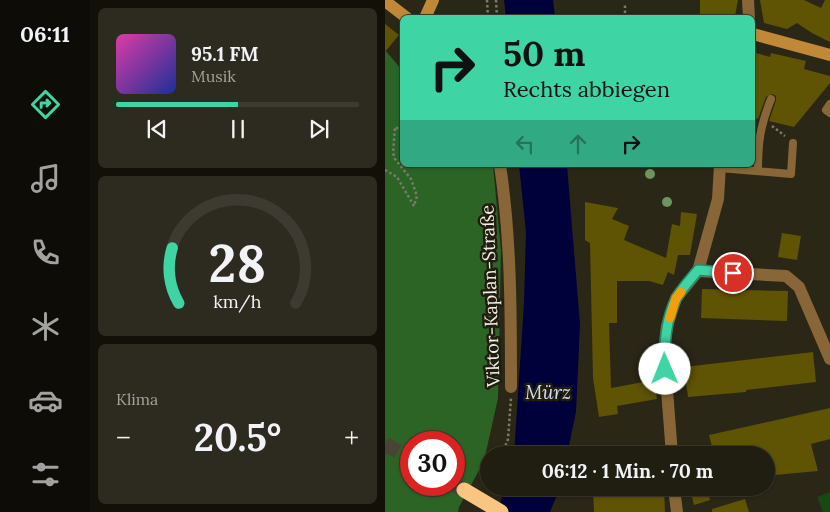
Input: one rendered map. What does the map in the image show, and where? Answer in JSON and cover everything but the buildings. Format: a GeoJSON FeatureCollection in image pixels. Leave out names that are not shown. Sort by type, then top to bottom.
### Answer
{"type":"FeatureCollection","features":[{"type":"Feature","properties":{"kind":"highway"},"geometry":{"type":"LineString","coordinates":[[465,491],[501,512]]}},
{"type":"Feature","properties":{"kind":"street"},"geometry":{"type":"LineString","coordinates":[[426,15],[433,0]]}},
{"type":"Feature","properties":{"kind":"street"},"geometry":{"type":"LineString","coordinates":[[748,0],[749,15]]}},
{"type":"Feature","properties":{"kind":"street"},"geometry":{"type":"LineString","coordinates":[[385,1],[403,15]]}},
{"type":"Feature","properties":{"kind":"street"},"geometry":{"type":"LineString","coordinates":[[755,35],[830,55]]}},
{"type":"Feature","properties":{"kind":"street","name":"Viktor-Kaplan-Straße"},"geometry":{"type":"LineString","coordinates":[[500,167],[511,298],[511,387]]}},
{"type":"Feature","properties":{"kind":"street"},"geometry":{"type":"LineString","coordinates":[[671,446],[664,351],[667,326],[676,298],[698,270],[718,199],[720,167]]}},
{"type":"Feature","properties":{"kind":"street"},"geometry":{"type":"LineString","coordinates":[[698,270],[786,276],[799,287],[830,359]]}},
{"type":"Feature","properties":{"kind":"street"},"geometry":{"type":"LineString","coordinates":[[675,496],[677,512]]}},
{"type":"Feature","properties":{"kind":"lane"},"geometry":{"type":"LineString","coordinates":[[758,171],[758,141],[763,118],[771,99]]}},
{"type":"Feature","properties":{"kind":"lane"},"geometry":{"type":"LineString","coordinates":[[830,104],[826,110],[830,113]]}},
{"type":"Feature","properties":{"kind":"lane"},"geometry":{"type":"LineString","coordinates":[[728,167],[791,174],[793,143]]}},
{"type":"Feature","properties":{"kind":"path"},"geometry":{"type":"LineString","coordinates":[[487,0],[488,15]]}},
{"type":"Feature","properties":{"kind":"path"},"geometry":{"type":"LineString","coordinates":[[496,0],[497,15]]}},
{"type":"Feature","properties":{"kind":"path"},"geometry":{"type":"LineString","coordinates":[[625,4],[625,15]]}},
{"type":"Feature","properties":{"kind":"path"},"geometry":{"type":"LineString","coordinates":[[763,118],[793,143]]}},
{"type":"Feature","properties":{"kind":"path"},"geometry":{"type":"LineString","coordinates":[[400,130],[395,127],[393,152],[395,159],[400,165]]}},
{"type":"Feature","properties":{"kind":"path"},"geometry":{"type":"LineString","coordinates":[[385,170],[397,177],[414,206],[417,196],[411,179],[401,167]]}},
{"type":"Feature","properties":{"kind":"path","name":"Viktor-Kaplan-Straße"},"geometry":{"type":"LineString","coordinates":[[505,446],[508,439],[511,387]]}},
{"type":"Feature","properties":{"kind":"green space"},"geometry":{"type":"Polygon","coordinates":[[[385,50],[400,68],[400,167],[493,167],[501,251],[498,398],[487,446],[480,446],[480,468],[465,496],[465,431],[400,431],[400,496],[465,496],[458,512],[385,512],[385,50]]]}},
{"type":"Feature","properties":{"kind":"green space"},"geometry":{"type":"Polygon","coordinates":[[[830,492],[830,512],[823,512],[817,497],[830,492]]]}},
{"type":"Feature","properties":{"kind":"water"},"geometry":{"type":"Polygon","coordinates":[[[504,0],[553,0],[555,15],[506,15],[504,0]]]}},
{"type":"Feature","properties":{"kind":"water","name":"Mürz"},"geometry":{"type":"Polygon","coordinates":[[[519,167],[567,167],[580,324],[576,412],[569,446],[515,446],[524,303],[526,232],[519,167]]]}},
{"type":"Feature","properties":{"kind":"water"},"geometry":{"type":"Polygon","coordinates":[[[502,496],[557,496],[550,512],[497,512],[502,496]]]}},
{"type":"Feature","properties":{"kind":"tunnel"},"geometry":{"type":"LineString","coordinates":[[385,444],[400,453]]}},
{"type":"Feature","properties":{"kind":"slow traffic"},"geometry":{"type":"LineString","coordinates":[[670,318],[676,298],[681,292]]}},
{"type":"Feature","properties":{"kind":"route"},"geometry":{"type":"LineString","coordinates":[[665,369],[664,351],[667,326],[676,298],[698,270],[733,273]]}}]}
